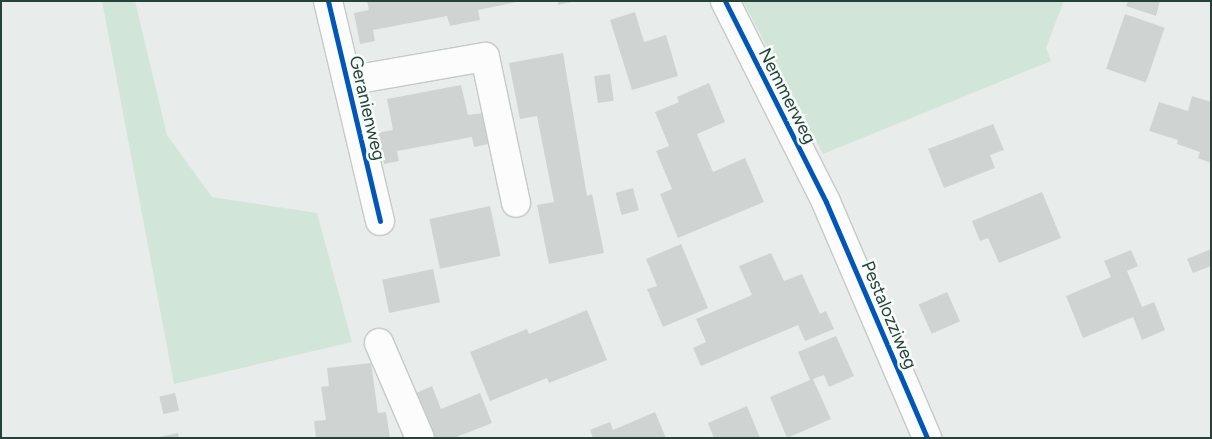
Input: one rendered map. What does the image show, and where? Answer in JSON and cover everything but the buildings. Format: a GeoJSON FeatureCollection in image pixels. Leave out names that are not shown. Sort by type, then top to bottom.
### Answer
{"type":"FeatureCollection","features":[{"type":"Feature","properties":{"kind":"street","name":"Geranienweg"},"geometry":{"type":"LineString","coordinates":[[328,1],[380,221]]}},
{"type":"Feature","properties":{"kind":"street","name":"Nemmerweg"},"geometry":{"type":"LineString","coordinates":[[725,1],[826,202]]}},
{"type":"Feature","properties":{"kind":"street"},"geometry":{"type":"LineString","coordinates":[[347,82],[485,57],[516,203]]}},
{"type":"Feature","properties":{"kind":"street","name":"Pestalozziweg"},"geometry":{"type":"LineString","coordinates":[[826,202],[927,438]]}},
{"type":"Feature","properties":{"kind":"street"},"geometry":{"type":"LineString","coordinates":[[379,343],[420,438]]}},
{"type":"Feature","properties":{"kind":"green space"},"geometry":{"type":"Polygon","coordinates":[[[102,1],[135,1],[167,135],[212,197],[317,213],[352,342],[174,384],[102,1]]]}},
{"type":"Feature","properties":{"kind":"green space"},"geometry":{"type":"Polygon","coordinates":[[[743,1],[1064,1],[1046,48],[1051,61],[823,154],[743,1]]]}},
{"type":"Feature","properties":{"kind":"cycle path"},"geometry":{"type":"LineString","coordinates":[[328,1],[380,221]]}},
{"type":"Feature","properties":{"kind":"cycle path"},"geometry":{"type":"LineString","coordinates":[[725,1],[826,202],[927,438]]}}]}
